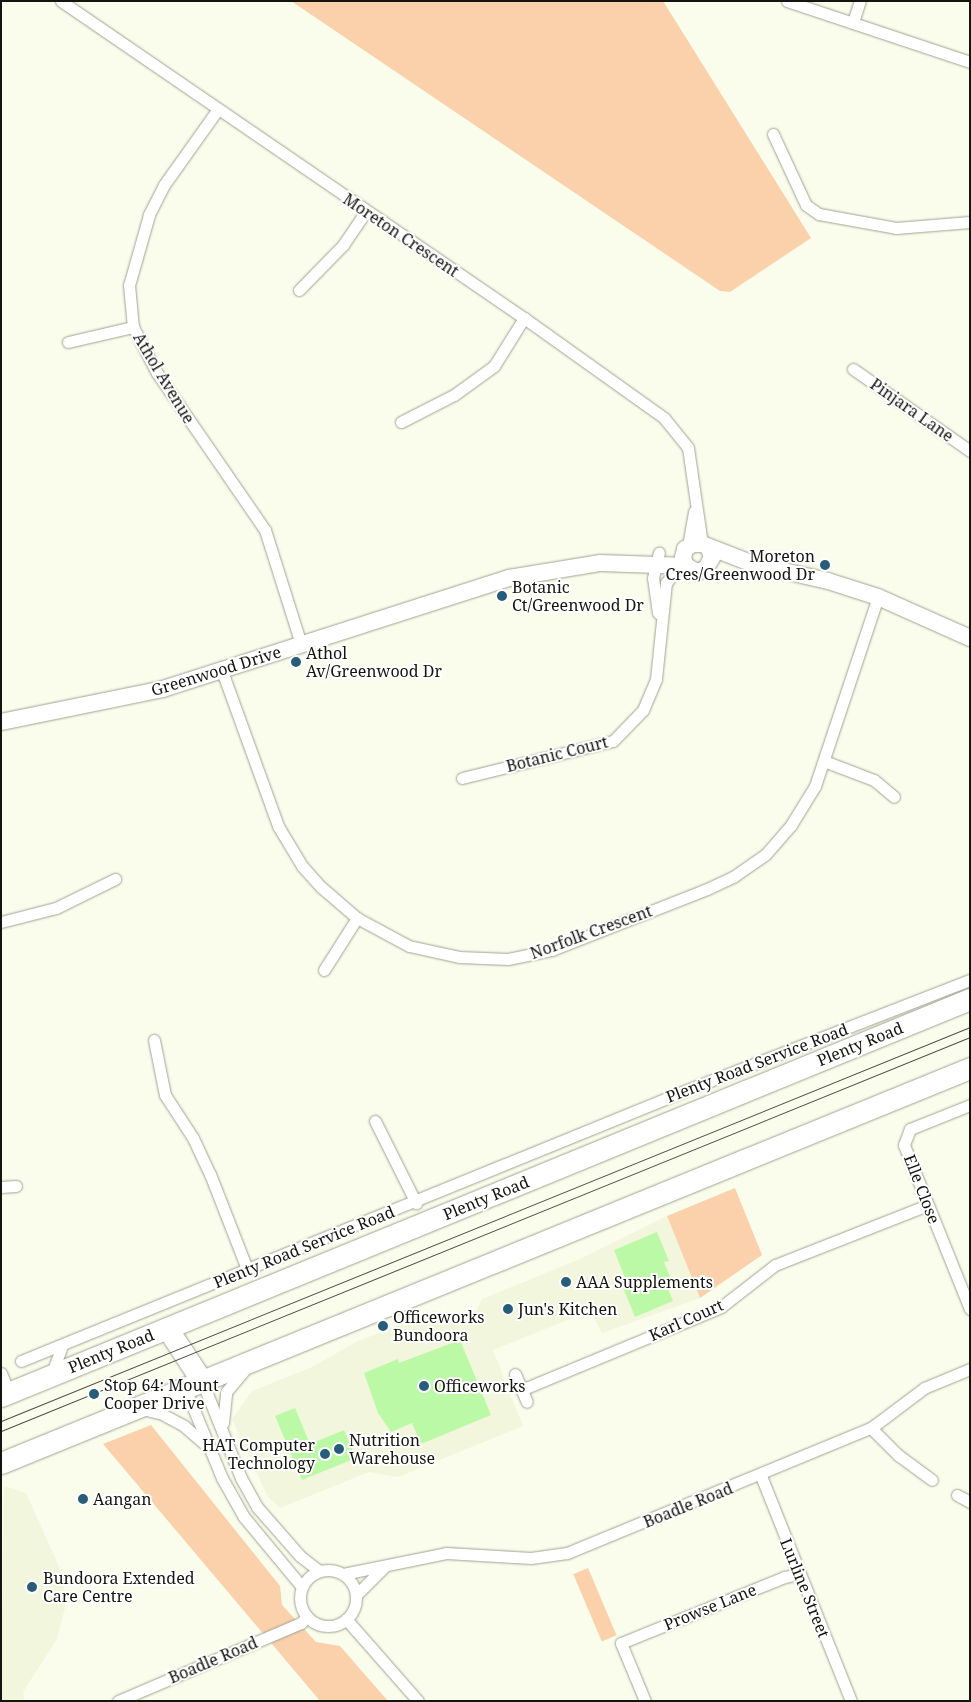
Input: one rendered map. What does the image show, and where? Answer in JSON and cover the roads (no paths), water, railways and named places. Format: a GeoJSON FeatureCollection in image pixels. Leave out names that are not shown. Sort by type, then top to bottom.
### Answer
{"type":"FeatureCollection","features":[{"type":"Feature","properties":{"kind":"highway","name":"Plenty Road"},"geometry":{"type":"LineString","coordinates":[[5,1394],[970,999]]}},
{"type":"Feature","properties":{"kind":"highway"},"geometry":{"type":"LineString","coordinates":[[1,1463],[970,1068]]}},
{"type":"Feature","properties":{"kind":"highway"},"geometry":{"type":"LineString","coordinates":[[167,1328],[194,1385]]}},
{"type":"Feature","properties":{"kind":"street","name":"Moreton Crescent"},"geometry":{"type":"LineString","coordinates":[[61,1],[524,318],[664,418],[688,448],[696,501],[692,553]]}},
{"type":"Feature","properties":{"kind":"street"},"geometry":{"type":"LineString","coordinates":[[787,1],[970,62]]}},
{"type":"Feature","properties":{"kind":"street"},"geometry":{"type":"LineString","coordinates":[[853,22],[860,1]]}},
{"type":"Feature","properties":{"kind":"street","name":"Athol Avenue"},"geometry":{"type":"LineString","coordinates":[[218,109],[164,186],[148,215],[129,285],[133,327],[157,372],[265,530],[302,644]]}},
{"type":"Feature","properties":{"kind":"street"},"geometry":{"type":"LineString","coordinates":[[773,134],[806,206],[819,214],[896,228],[970,222]]}},
{"type":"Feature","properties":{"kind":"street"},"geometry":{"type":"LineString","coordinates":[[299,290],[343,245],[366,211]]}},
{"type":"Feature","properties":{"kind":"street"},"geometry":{"type":"LineString","coordinates":[[401,422],[454,395],[494,366],[524,318]]}},
{"type":"Feature","properties":{"kind":"street"},"geometry":{"type":"LineString","coordinates":[[68,342],[133,327]]}},
{"type":"Feature","properties":{"kind":"street","name":"Pinjara Lane"},"geometry":{"type":"LineString","coordinates":[[854,369],[970,451]]}},
{"type":"Feature","properties":{"kind":"street"},"geometry":{"type":"LineString","coordinates":[[692,553],[712,557],[709,566]]}},
{"type":"Feature","properties":{"kind":"street","name":"Greenwood Drive"},"geometry":{"type":"LineString","coordinates":[[692,553],[697,572],[709,566],[753,564]]}},
{"type":"Feature","properties":{"kind":"street","name":"Greenwood Drive"},"geometry":{"type":"LineString","coordinates":[[1,722],[163,689],[509,578],[601,562],[634,554],[657,558],[692,553],[753,564],[828,581],[878,597],[970,638]]}},
{"type":"Feature","properties":{"kind":"street","name":"Botanic Court"},"geometry":{"type":"LineString","coordinates":[[462,778],[613,741],[643,710],[656,679],[660,624],[666,583],[692,553]]}},
{"type":"Feature","properties":{"kind":"street","name":"Botanic Court"},"geometry":{"type":"LineString","coordinates":[[657,558],[653,578],[660,624]]}},
{"type":"Feature","properties":{"kind":"street","name":"Norfolk Crescent"},"geometry":{"type":"LineString","coordinates":[[222,670],[269,805],[288,845],[321,887],[357,918],[409,946],[459,957],[508,959],[552,950],[707,889],[750,866],[791,825],[808,799],[824,761],[878,597]]}},
{"type":"Feature","properties":{"kind":"street"},"geometry":{"type":"LineString","coordinates":[[824,761],[874,780],[894,797]]}},
{"type":"Feature","properties":{"kind":"street"},"geometry":{"type":"LineString","coordinates":[[1,922],[56,908],[115,879]]}},
{"type":"Feature","properties":{"kind":"street"},"geometry":{"type":"LineString","coordinates":[[324,970],[357,918]]}},
{"type":"Feature","properties":{"kind":"street","name":"Plenty Road Service Road"},"geometry":{"type":"LineString","coordinates":[[21,1361],[545,1149],[970,980]]}},
{"type":"Feature","properties":{"kind":"street"},"geometry":{"type":"LineString","coordinates":[[154,1040],[165,1095],[193,1138],[210,1174],[247,1270]]}},
{"type":"Feature","properties":{"kind":"street","name":"Elle Close"},"geometry":{"type":"LineString","coordinates":[[970,1105],[910,1129],[904,1145],[970,1309]]}},
{"type":"Feature","properties":{"kind":"street"},"geometry":{"type":"LineString","coordinates":[[375,1122],[416,1202]]}},
{"type":"Feature","properties":{"kind":"street"},"geometry":{"type":"LineString","coordinates":[[545,1149],[556,1169]]}},
{"type":"Feature","properties":{"kind":"street"},"geometry":{"type":"LineString","coordinates":[[1,1187],[16,1186]]}},
{"type":"Feature","properties":{"kind":"street","name":"Karl Court"},"geometry":{"type":"LineString","coordinates":[[522,1390],[721,1307],[775,1264],[927,1205]]}},
{"type":"Feature","properties":{"kind":"street"},"geometry":{"type":"LineString","coordinates":[[51,1376],[62,1344]]}},
{"type":"Feature","properties":{"kind":"street"},"geometry":{"type":"LineString","coordinates":[[223,1433],[222,1410],[226,1392],[236,1377],[257,1359]]}},
{"type":"Feature","properties":{"kind":"street","name":"Boadle Road"},"geometry":{"type":"LineString","coordinates":[[343,1574],[446,1553],[552,1557],[761,1476],[870,1428],[924,1388],[970,1369]]}},
{"type":"Feature","properties":{"kind":"street"},"geometry":{"type":"LineString","coordinates":[[1,1373],[5,1394]]}},
{"type":"Feature","properties":{"kind":"street"},"geometry":{"type":"LineString","coordinates":[[515,1374],[527,1402]]}},
{"type":"Feature","properties":{"kind":"street"},"geometry":{"type":"LineString","coordinates":[[194,1385],[223,1433],[257,1507],[300,1556],[319,1571]]}},
{"type":"Feature","properties":{"kind":"street"},"geometry":{"type":"LineString","coordinates":[[194,1385],[209,1447],[222,1478],[244,1517],[302,1587]]}},
{"type":"Feature","properties":{"kind":"street"},"geometry":{"type":"LineString","coordinates":[[136,1408],[160,1413],[184,1426],[209,1447]]}},
{"type":"Feature","properties":{"kind":"street"},"geometry":{"type":"LineString","coordinates":[[870,1428],[898,1455],[932,1480]]}},
{"type":"Feature","properties":{"kind":"street","name":"Lurline Street"},"geometry":{"type":"LineString","coordinates":[[761,1476],[851,1701]]}},
{"type":"Feature","properties":{"kind":"street"},"geometry":{"type":"LineString","coordinates":[[957,1495],[970,1502]]}},
{"type":"Feature","properties":{"kind":"street"},"geometry":{"type":"LineString","coordinates":[[356,1595],[350,1580],[343,1574],[327,1570],[319,1571],[302,1587],[300,1602],[307,1616],[314,1622],[331,1626],[346,1619],[352,1612],[356,1595],[384,1566]]}},
{"type":"Feature","properties":{"kind":"street","name":"Prowse Lane"},"geometry":{"type":"LineString","coordinates":[[645,1701],[621,1643],[799,1574]]}},
{"type":"Feature","properties":{"kind":"street","name":"Boadle Road"},"geometry":{"type":"LineString","coordinates":[[118,1701],[301,1623],[307,1616]]}},
{"type":"Feature","properties":{"kind":"street"},"geometry":{"type":"LineString","coordinates":[[346,1619],[418,1701]]}},
{"type":"Feature","properties":{"kind":"tram line"},"geometry":{"type":"LineString","coordinates":[[1,1421],[970,1027]]}},
{"type":"Feature","properties":{"kind":"tram line"},"geometry":{"type":"LineString","coordinates":[[1,1431],[970,1037]]}},
{"type":"Feature","properties":{"kind":"place","name":"Moreton Cres/Greenwood Dr"},"geometry":{"type":"Point","coordinates":[825,565]}},
{"type":"Feature","properties":{"kind":"place","name":"Botanic Ct/Greenwood Dr"},"geometry":{"type":"Point","coordinates":[502,596]}},
{"type":"Feature","properties":{"kind":"place","name":"Athol Av/Greenwood Dr"},"geometry":{"type":"Point","coordinates":[296,662]}},
{"type":"Feature","properties":{"kind":"place","name":"AAA Supplements"},"geometry":{"type":"Point","coordinates":[566,1282]}},
{"type":"Feature","properties":{"kind":"place","name":"Jun's Kitchen"},"geometry":{"type":"Point","coordinates":[508,1309]}},
{"type":"Feature","properties":{"kind":"place","name":"Officeworks Bundoora"},"geometry":{"type":"Point","coordinates":[383,1326]}},
{"type":"Feature","properties":{"kind":"place","name":"Officeworks"},"geometry":{"type":"Point","coordinates":[424,1386]}},
{"type":"Feature","properties":{"kind":"place","name":"Stop 64: Mount Cooper Drive"},"geometry":{"type":"Point","coordinates":[94,1394]}},
{"type":"Feature","properties":{"kind":"place","name":"Nutrition Warehouse"},"geometry":{"type":"Point","coordinates":[339,1449]}},
{"type":"Feature","properties":{"kind":"place","name":"HAT Computer Technology"},"geometry":{"type":"Point","coordinates":[325,1454]}},
{"type":"Feature","properties":{"kind":"place","name":"Aangan"},"geometry":{"type":"Point","coordinates":[83,1499]}},
{"type":"Feature","properties":{"kind":"place","name":"Bundoora Extended Care Centre"},"geometry":{"type":"Point","coordinates":[32,1587]}}]}
